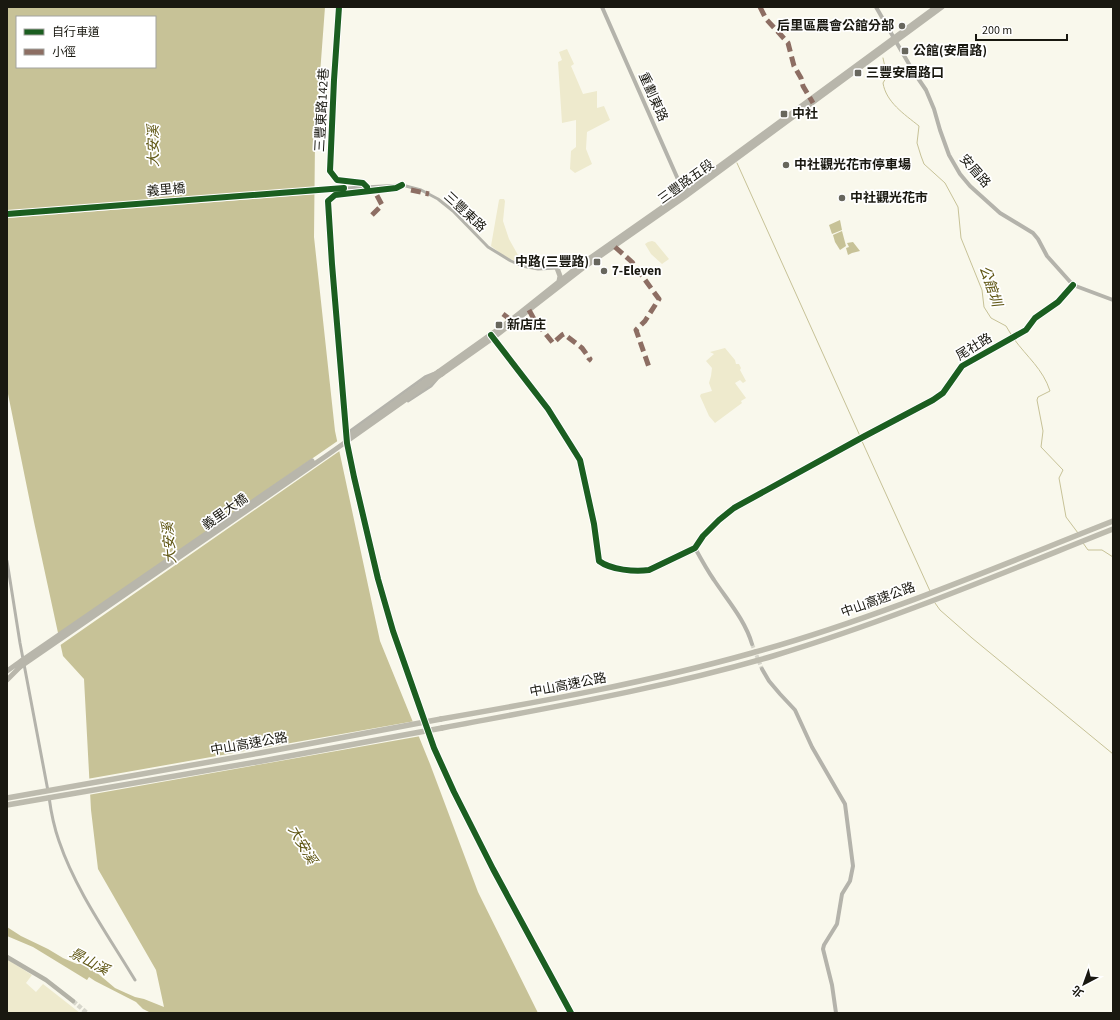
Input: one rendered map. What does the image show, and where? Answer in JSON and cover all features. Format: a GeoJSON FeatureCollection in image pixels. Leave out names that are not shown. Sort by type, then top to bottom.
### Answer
{"type":"FeatureCollection","features":[{"type":"Feature","properties":{"kind":"highway","name":"中山高速公路"},"geometry":{"type":"LineString","coordinates":[[7,798],[597,691],[688,670],[753,653],[849,622],[939,590],[1113,520]]}},
{"type":"Feature","properties":{"kind":"highway","name":"中山高速公路"},"geometry":{"type":"LineString","coordinates":[[7,805],[442,728],[640,690],[714,672],[828,639],[906,611],[1113,529]]}},
{"type":"Feature","properties":{"kind":"main road","name":"三豐路五段"},"geometry":{"type":"LineString","coordinates":[[895,40],[936,7]]}},
{"type":"Feature","properties":{"kind":"main road","name":"三豐路五段"},"geometry":{"type":"LineString","coordinates":[[440,373],[492,336],[582,267],[942,7]]}},
{"type":"Feature","properties":{"kind":"main road","name":"三豐路五段"},"geometry":{"type":"LineString","coordinates":[[492,336],[559,281],[582,267]]}},
{"type":"Feature","properties":{"kind":"main road"},"geometry":{"type":"LineString","coordinates":[[557,268],[560,276],[559,281]]}},
{"type":"Feature","properties":{"kind":"main road","name":"義里大橋"},"geometry":{"type":"LineString","coordinates":[[21,661],[440,373]]}},
{"type":"Feature","properties":{"kind":"main road","name":"義里大橋"},"geometry":{"type":"LineString","coordinates":[[20,667],[326,456],[440,373]]}},
{"type":"Feature","properties":{"kind":"main road"},"geometry":{"type":"LineString","coordinates":[[7,667],[21,661]]}},
{"type":"Feature","properties":{"kind":"main road"},"geometry":{"type":"LineString","coordinates":[[7,671],[21,661]]}},
{"type":"Feature","properties":{"kind":"main road"},"geometry":{"type":"LineString","coordinates":[[7,676],[20,667]]}},
{"type":"Feature","properties":{"kind":"main road"},"geometry":{"type":"LineString","coordinates":[[7,680],[20,667]]}},
{"type":"Feature","properties":{"kind":"main road"},"geometry":{"type":"LineString","coordinates":[[7,956],[46,980],[73,1001]]}},
{"type":"Feature","properties":{"kind":"street","name":"三豐東路142巷"},"geometry":{"type":"LineString","coordinates":[[339,7],[333,87],[330,171],[337,180],[363,183],[367,187]]}},
{"type":"Feature","properties":{"kind":"street","name":"重劃東路"},"geometry":{"type":"LineString","coordinates":[[602,7],[685,194]]}},
{"type":"Feature","properties":{"kind":"street","name":"安眉路"},"geometry":{"type":"LineString","coordinates":[[876,7],[932,102],[949,155],[960,174],[970,186],[1000,212],[1033,233],[1047,256],[1073,284],[1113,300]]}},
{"type":"Feature","properties":{"kind":"street","name":"三豐東路"},"geometry":{"type":"LineString","coordinates":[[327,189],[402,185],[421,190],[438,199],[453,211],[488,247],[522,266],[538,269],[582,267]]}},
{"type":"Feature","properties":{"kind":"street"},"geometry":{"type":"LineString","coordinates":[[402,185],[396,188],[335,195],[328,201],[347,443],[378,579],[393,631],[434,748],[486,856],[571,1013]]}},
{"type":"Feature","properties":{"kind":"street","name":"義里橋"},"geometry":{"type":"LineString","coordinates":[[7,214],[327,189]]}},
{"type":"Feature","properties":{"kind":"street","name":"尾社路"},"geometry":{"type":"LineString","coordinates":[[695,548],[707,532],[734,508],[863,436],[910,413],[941,395],[962,366],[1026,330],[1035,318],[1058,302],[1073,284]]}},
{"type":"Feature","properties":{"kind":"street"},"geometry":{"type":"LineString","coordinates":[[492,336],[548,409],[580,460],[594,524],[599,561],[604,564],[632,571],[649,570],[695,548],[709,573],[743,620],[752,644]]}},
{"type":"Feature","properties":{"kind":"street"},"geometry":{"type":"LineString","coordinates":[[346,434],[425,377],[440,373]]}},
{"type":"Feature","properties":{"kind":"street"},"geometry":{"type":"LineString","coordinates":[[347,443],[431,386],[440,373]]}},
{"type":"Feature","properties":{"kind":"street"},"geometry":{"type":"LineString","coordinates":[[7,561],[53,825],[69,868],[82,894],[135,980]]}},
{"type":"Feature","properties":{"kind":"street"},"geometry":{"type":"LineString","coordinates":[[762,669],[769,681],[795,710],[812,748],[845,804],[853,871],[849,884],[842,894],[838,924],[824,948],[836,1013]]}},
{"type":"Feature","properties":{"kind":"shaded area"},"geometry":{"type":"Polygon","coordinates":[[[567,49],[574,64],[571,66],[583,94],[597,91],[597,108],[604,106],[610,120],[587,132],[586,149],[592,164],[575,173],[570,169],[571,151],[576,147],[576,120],[562,123],[558,62],[562,60],[559,52],[567,49]]]}},
{"type":"Feature","properties":{"kind":"shaded area"},"geometry":{"type":"Polygon","coordinates":[[[500,199],[504,199],[505,201],[503,221],[509,239],[523,264],[505,257],[491,246],[500,199]]]}},
{"type":"Feature","properties":{"kind":"shaded area"},"geometry":{"type":"Polygon","coordinates":[[[652,241],[655,242],[669,259],[662,264],[651,254],[645,244],[652,241]]]}},
{"type":"Feature","properties":{"kind":"shaded area"},"geometry":{"type":"Polygon","coordinates":[[[725,348],[735,360],[736,364],[739,364],[741,368],[740,370],[746,381],[743,383],[740,380],[735,383],[746,398],[741,401],[742,403],[715,423],[709,416],[700,396],[701,394],[712,391],[709,383],[712,368],[706,361],[714,354],[710,352],[725,348]]]}},
{"type":"Feature","properties":{"kind":"shaded area"},"geometry":{"type":"Polygon","coordinates":[[[7,959],[32,975],[26,983],[36,992],[43,984],[80,1013],[7,1013],[7,959]]]}},
{"type":"Feature","properties":{"kind":"water","name":"大安溪"},"geometry":{"type":"Polygon","coordinates":[[[7,7],[325,7],[315,141],[314,237],[335,431],[380,641],[430,764],[478,892],[538,1013],[151,1013],[143,1009],[136,1002],[89,977],[87,980],[33,947],[7,936],[7,927],[63,958],[77,964],[90,964],[97,968],[96,972],[115,988],[164,1007],[156,970],[98,869],[91,810],[84,679],[63,656],[7,389],[7,7]]]}},
{"type":"Feature","properties":{"kind":"water"},"geometry":{"type":"Polygon","coordinates":[[[840,220],[842,230],[832,234],[829,225],[840,220]]]}},
{"type":"Feature","properties":{"kind":"water"},"geometry":{"type":"Polygon","coordinates":[[[842,231],[846,246],[840,250],[833,235],[842,231]]]}},
{"type":"Feature","properties":{"kind":"water"},"geometry":{"type":"Polygon","coordinates":[[[853,242],[860,251],[848,255],[846,248],[849,247],[847,243],[853,242]]]}},
{"type":"Feature","properties":{"kind":"pier"},"geometry":{"type":"Polygon","coordinates":[[[316,190],[316,194],[7,218],[7,214],[316,190]]]}},
{"type":"Feature","properties":{"kind":"pier"},"geometry":{"type":"Polygon","coordinates":[[[339,440],[341,450],[59,646],[56,636],[339,440]]]}},
{"type":"Feature","properties":{"kind":"pier"},"geometry":{"type":"Polygon","coordinates":[[[415,721],[421,736],[88,795],[87,779],[415,721]]]}},
{"type":"Feature","properties":{"kind":"waterway","name":"公館圳"},"geometry":{"type":"LineString","coordinates":[[883,58],[887,76],[883,83],[888,96],[896,107],[919,126],[917,143],[924,164],[945,183],[958,207],[961,238],[982,290],[984,307],[991,318],[1006,326],[1012,336]]}},
{"type":"Feature","properties":{"kind":"waterway"},"geometry":{"type":"LineString","coordinates":[[737,163],[860,436]]}},
{"type":"Feature","properties":{"kind":"waterway","name":"公館圳"},"geometry":{"type":"LineString","coordinates":[[1014,339],[1039,370],[1050,391],[1038,397],[1037,400],[1043,431],[1041,447],[1063,470],[1059,478],[1066,517],[1078,533]]}},
{"type":"Feature","properties":{"kind":"waterway"},"geometry":{"type":"LineString","coordinates":[[861,439],[930,591]]}},
{"type":"Feature","properties":{"kind":"waterway","name":"公館圳"},"geometry":{"type":"LineString","coordinates":[[1083,543],[1088,550],[1102,550],[1113,557]]}},
{"type":"Feature","properties":{"kind":"waterway"},"geometry":{"type":"LineString","coordinates":[[935,603],[940,610],[972,638],[1113,754]]}},
{"type":"Feature","properties":{"kind":"tunnel"},"geometry":{"type":"LineString","coordinates":[[752,644],[762,669]]}},
{"type":"Feature","properties":{"kind":"tunnel"},"geometry":{"type":"LineString","coordinates":[[73,1001],[87,1013]]}},
{"type":"Feature","properties":{"kind":"marked path"},"geometry":{"type":"LineString","coordinates":[[760,7],[766,19],[788,43],[794,66],[813,103]]}},
{"type":"Feature","properties":{"kind":"marked path"},"geometry":{"type":"LineString","coordinates":[[372,215],[382,205],[374,190]]}},
{"type":"Feature","properties":{"kind":"marked path"},"geometry":{"type":"LineString","coordinates":[[411,190],[429,194]]}},
{"type":"Feature","properties":{"kind":"marked path"},"geometry":{"type":"LineString","coordinates":[[615,247],[632,262],[659,299],[645,321],[636,330],[650,370]]}},
{"type":"Feature","properties":{"kind":"marked path"},"geometry":{"type":"LineString","coordinates":[[529,310],[535,321],[553,343],[564,334],[582,348],[590,359],[588,361]]}},
{"type":"Feature","properties":{"kind":"marked path"},"geometry":{"type":"LineString","coordinates":[[503,314],[511,320]]}},
{"type":"Feature","properties":{"kind":"cycle path"},"geometry":{"type":"LineString","coordinates":[[339,7],[330,171],[337,180],[363,183],[367,187]]}},
{"type":"Feature","properties":{"kind":"cycle path"},"geometry":{"type":"LineString","coordinates":[[402,185],[396,188],[335,195],[328,201],[347,443],[378,579],[393,631],[434,748],[454,792],[493,869],[571,1013]]}},
{"type":"Feature","properties":{"kind":"cycle path"},"geometry":{"type":"LineString","coordinates":[[7,214],[344,188]]}},
{"type":"Feature","properties":{"kind":"cycle path"},"geometry":{"type":"LineString","coordinates":[[491,335],[548,409],[580,460],[594,524],[599,561],[616,568],[643,571],[649,570],[695,548],[703,536],[734,508],[933,400],[943,393],[962,366],[1026,330],[1035,318],[1058,302],[1073,285]]}},
{"type":"Feature","properties":{"kind":"place","name":"后里區農會公館分部"},"geometry":{"type":"Point","coordinates":[902,26]}},
{"type":"Feature","properties":{"kind":"place","name":"公館(安眉路)"},"geometry":{"type":"Point","coordinates":[905,51]}},
{"type":"Feature","properties":{"kind":"place","name":"三豐安眉路口"},"geometry":{"type":"Point","coordinates":[858,73]}},
{"type":"Feature","properties":{"kind":"place","name":"中社"},"geometry":{"type":"Point","coordinates":[784,114]}},
{"type":"Feature","properties":{"kind":"place","name":"中社觀光花市停車場"},"geometry":{"type":"Point","coordinates":[786,165]}},
{"type":"Feature","properties":{"kind":"place","name":"中社觀光花市"},"geometry":{"type":"Point","coordinates":[842,198]}},
{"type":"Feature","properties":{"kind":"place","name":"中路(三豐路)"},"geometry":{"type":"Point","coordinates":[597,262]}},
{"type":"Feature","properties":{"kind":"place","name":"7-Eleven"},"geometry":{"type":"Point","coordinates":[604,271]}},
{"type":"Feature","properties":{"kind":"place","name":"新店庄"},"geometry":{"type":"Point","coordinates":[499,325]}},
{"type":"Feature","properties":{"kind":"water label","name":"景山溪"},"geometry":{"type":"Point","coordinates":[89,962]}}]}
